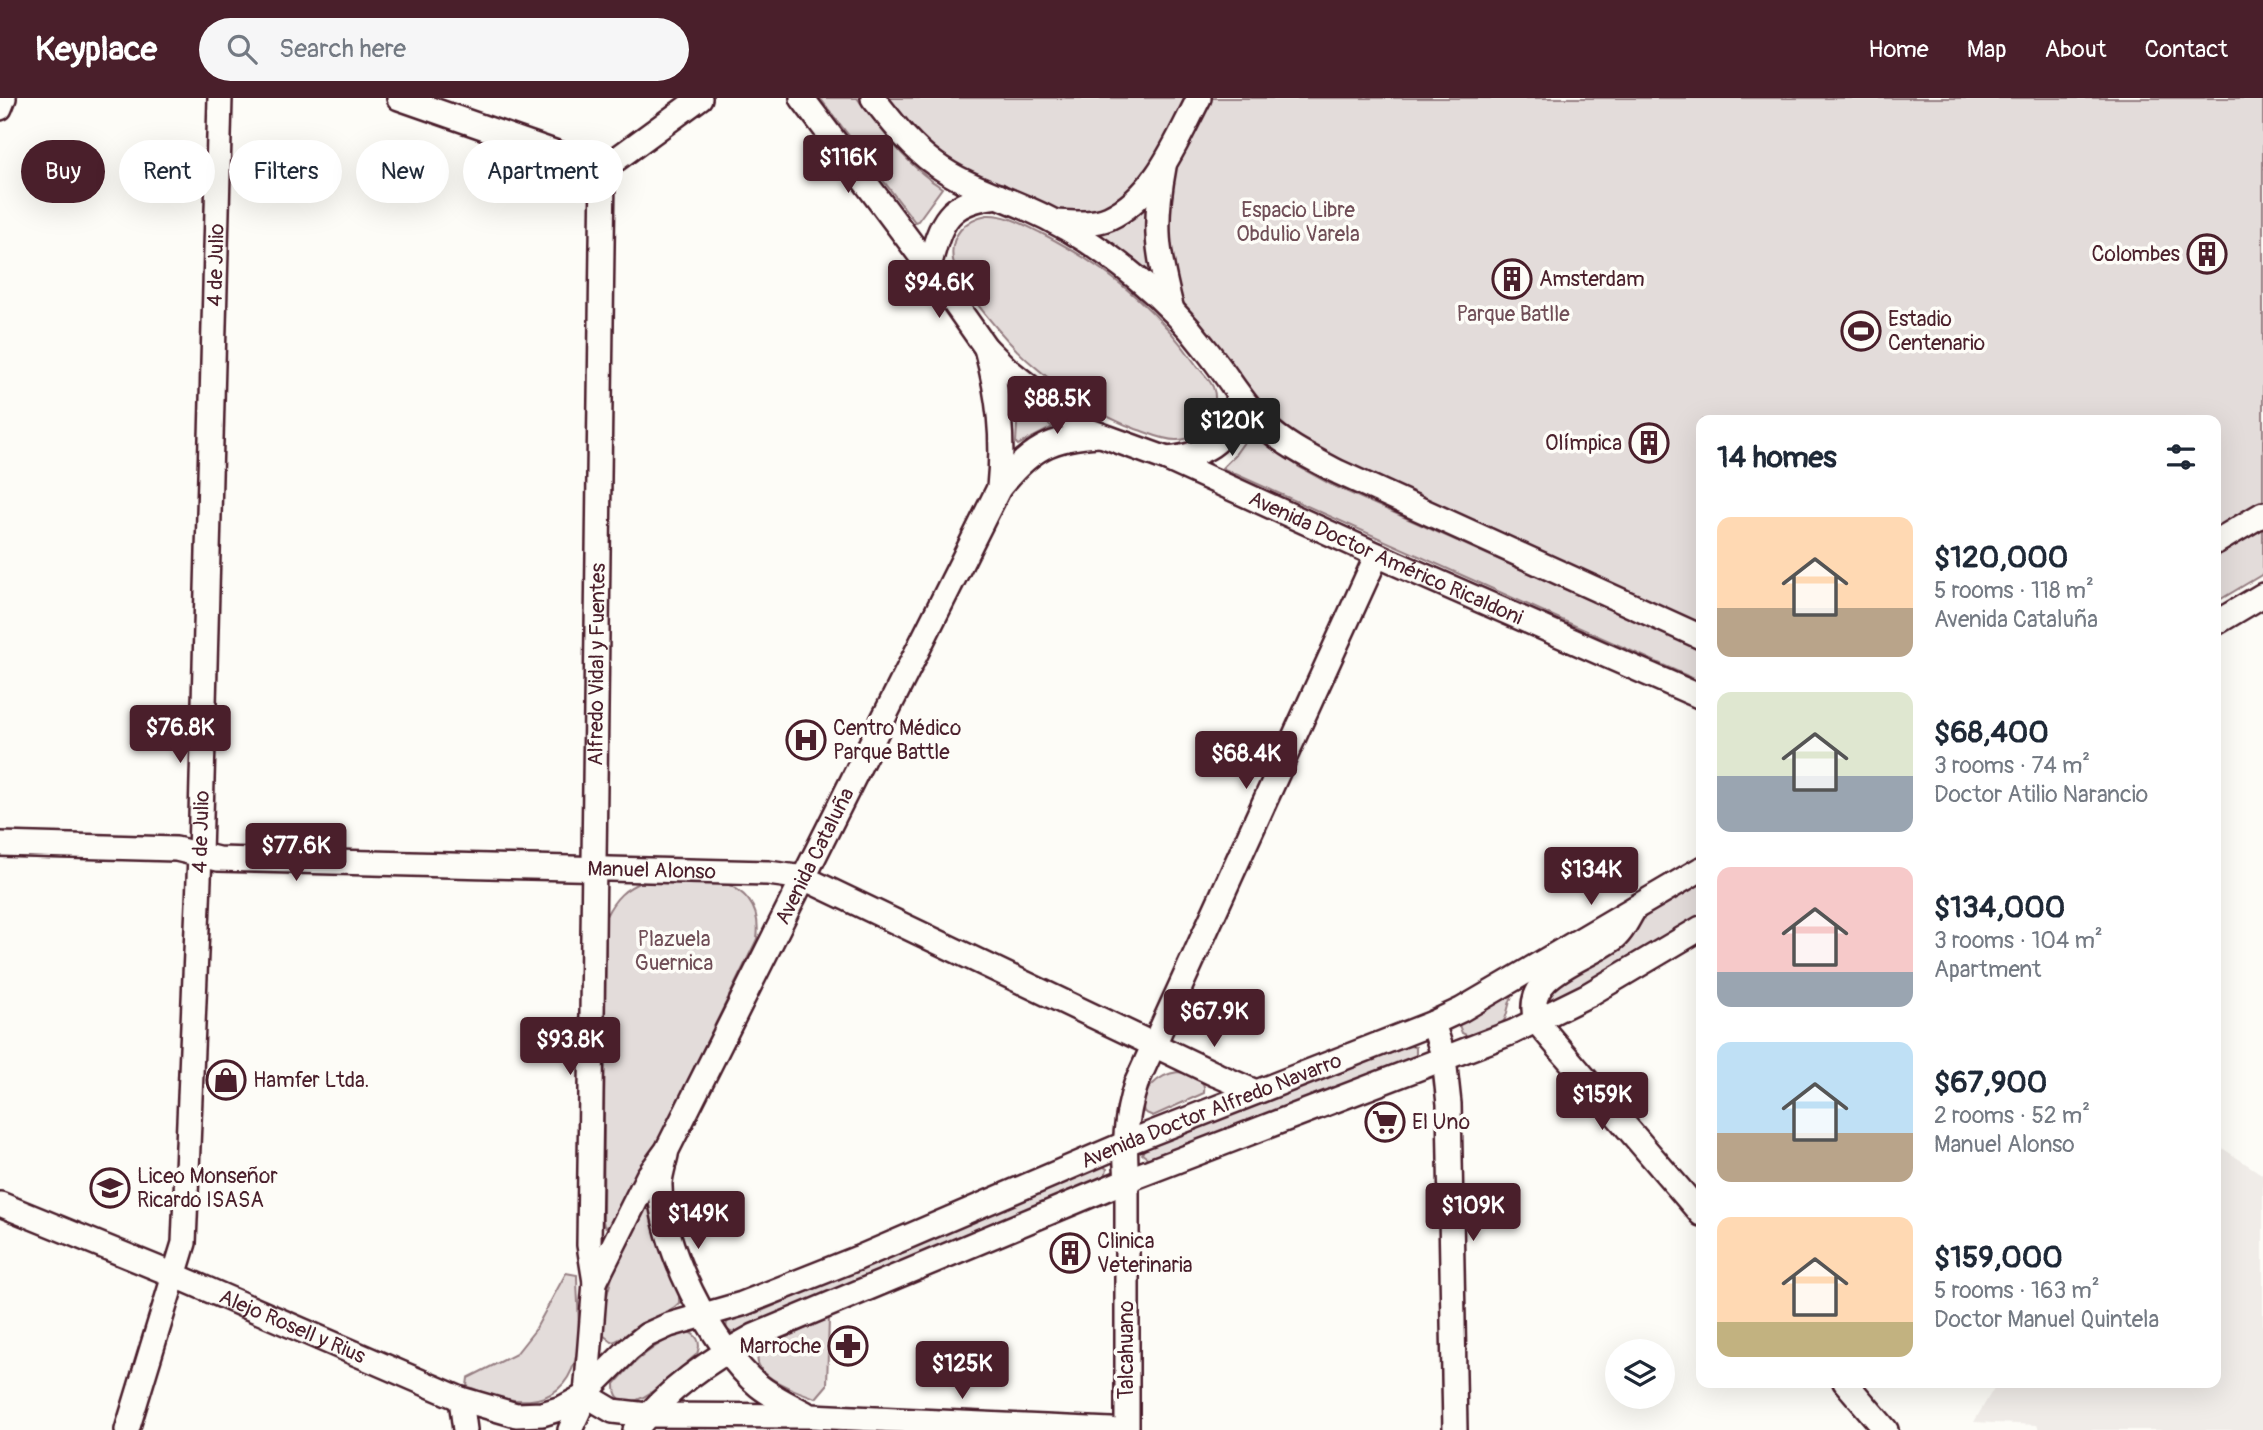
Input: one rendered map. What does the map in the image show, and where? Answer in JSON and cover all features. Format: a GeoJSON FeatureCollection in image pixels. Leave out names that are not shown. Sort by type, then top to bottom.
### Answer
{"type":"FeatureCollection","features":[{"type":"Feature","properties":{"kind":"street"},"geometry":{"type":"LineString","coordinates":[[0,108],[4,98]]}},
{"type":"Feature","properties":{"kind":"street","name":"4 de Julio"},"geometry":{"type":"LineString","coordinates":[[127,1430],[184,1243],[200,855],[220,98]]}},
{"type":"Feature","properties":{"kind":"street"},"geometry":{"type":"LineString","coordinates":[[399,98],[520,140]]}},
{"type":"Feature","properties":{"kind":"street"},"geometry":{"type":"LineString","coordinates":[[623,154],[700,98]]}},
{"type":"Feature","properties":{"kind":"street","name":"Avenida Doctor Américo Ricaldoni"},"geometry":{"type":"LineString","coordinates":[[802,98],[929,267],[986,348],[1007,369],[1066,416],[1100,435],[1167,459],[1377,555],[1696,695]]}},
{"type":"Feature","properties":{"kind":"street"},"geometry":{"type":"LineString","coordinates":[[873,98],[914,147],[935,164],[1052,222],[1102,251],[1136,277],[1172,310],[1205,348],[1238,395],[1267,428],[1304,453],[1338,472],[1696,635]]}},
{"type":"Feature","properties":{"kind":"street"},"geometry":{"type":"LineString","coordinates":[[1052,222],[1093,222],[1109,218],[1133,203],[1165,164],[1199,98]]}},
{"type":"Feature","properties":{"kind":"street"},"geometry":{"type":"LineString","coordinates":[[1165,164],[1156,229],[1159,259],[1172,310]]}},
{"type":"Feature","properties":{"kind":"street"},"geometry":{"type":"LineString","coordinates":[[929,267],[938,231],[951,213],[975,198],[999,196]]}},
{"type":"Feature","properties":{"kind":"street","name":"Alfredo Vidal y Fuentes"},"geometry":{"type":"LineString","coordinates":[[596,1282],[589,1245],[603,203]]}},
{"type":"Feature","properties":{"kind":"street","name":"Avenida Cataluña"},"geometry":{"type":"LineString","coordinates":[[986,348],[1002,422],[999,488]]}},
{"type":"Feature","properties":{"kind":"street"},"geometry":{"type":"LineString","coordinates":[[1167,459],[1189,457],[1203,452],[1217,441],[1236,413],[1238,395]]}},
{"type":"Feature","properties":{"kind":"street","name":"Avenida Cataluña"},"geometry":{"type":"LineString","coordinates":[[586,1395],[596,1282],[648,1176],[667,1150],[999,488],[1023,461],[1059,439],[1100,435]]}},
{"type":"Feature","properties":{"kind":"street"},"geometry":{"type":"LineString","coordinates":[[2221,539],[2263,514]]}},
{"type":"Feature","properties":{"kind":"street","name":"Talcahuano"},"geometry":{"type":"LineString","coordinates":[[1126,1430],[1127,1180],[1124,1144],[1128,1108],[1136,1084],[1377,555]]}},
{"type":"Feature","properties":{"kind":"street"},"geometry":{"type":"LineString","coordinates":[[2221,619],[2263,595]]}},
{"type":"Feature","properties":{"kind":"street","name":"Manuel Alonso"},"geometry":{"type":"LineString","coordinates":[[0,844],[176,849],[219,859],[768,873],[804,878],[1256,1092]]}},
{"type":"Feature","properties":{"kind":"street","name":"Avenida Doctor Alfredo Navarro"},"geometry":{"type":"LineString","coordinates":[[586,1395],[610,1367],[647,1335],[669,1325],[742,1304],[858,1258],[1124,1144],[1433,1023],[1461,1010],[1696,872]]}},
{"type":"Feature","properties":{"kind":"street"},"geometry":{"type":"LineString","coordinates":[[1637,905],[1616,938],[1552,975],[1534,995],[1532,1008],[1536,1021],[1696,1208]]}},
{"type":"Feature","properties":{"kind":"street","name":"Avenida Doctor Alfredo Navarro"},"geometry":{"type":"LineString","coordinates":[[641,1423],[686,1378],[754,1336],[1127,1180],[1536,1021],[1588,995],[1696,932]]}},
{"type":"Feature","properties":{"kind":"street"},"geometry":{"type":"LineString","coordinates":[[1433,1023],[1444,1058],[1449,1104],[1455,1430]]}},
{"type":"Feature","properties":{"kind":"street","name":"Avenida Cataluña"},"geometry":{"type":"LineString","coordinates":[[667,1150],[660,1181],[665,1216],[682,1271],[704,1315],[726,1351],[757,1385],[811,1423]]}},
{"type":"Feature","properties":{"kind":"street","name":"Alejo Rosell y Rius"},"geometry":{"type":"LineString","coordinates":[[0,1204],[174,1275],[461,1399],[516,1415],[542,1414],[562,1408],[586,1395]]}},
{"type":"Feature","properties":{"kind":"street"},"geometry":{"type":"LineString","coordinates":[[1850,1388],[1886,1430]]}},
{"type":"Feature","properties":{"kind":"street"},"geometry":{"type":"LineString","coordinates":[[570,1430],[586,1395],[641,1423],[811,1423],[1111,1430]]}},
{"type":"Feature","properties":{"kind":"street"},"geometry":{"type":"LineString","coordinates":[[461,1399],[465,1430]]}},
{"type":"Feature","properties":{"kind":"shaded area"},"geometry":{"type":"Polygon","coordinates":[[[2221,1147],[2263,1175],[2263,1430],[2039,1430],[2037,1425],[1974,1422],[1994,1388],[2221,1388],[2221,1147]]]}},
{"type":"Feature","properties":{"kind":"green space"},"geometry":{"type":"Polygon","coordinates":[[[820,98],[857,98],[907,159],[942,188],[918,221],[915,222],[820,98]]]}},
{"type":"Feature","properties":{"kind":"green space","name":"Parque Batlle"},"geometry":{"type":"Polygon","coordinates":[[[873,98],[2263,98],[2263,514],[2221,539],[2221,415],[1696,415],[1696,635],[1312,458],[1137,277],[952,175],[873,98]]]}},
{"type":"Feature","properties":{"kind":"green space"},"geometry":{"type":"Polygon","coordinates":[[[987,215],[1015,221],[1086,259],[1128,290],[1165,325],[1213,387],[1215,405],[1201,430],[1185,439],[1171,440],[1122,423],[1069,393],[1023,356],[975,300],[957,272],[953,260],[952,251],[960,230],[972,220],[987,215]]]}},
{"type":"Feature","properties":{"kind":"green space"},"geometry":{"type":"Polygon","coordinates":[[[1019,405],[1053,427],[1018,445],[1019,405]]]}},
{"type":"Feature","properties":{"kind":"green space"},"geometry":{"type":"Polygon","coordinates":[[[1252,431],[1299,467],[1332,485],[1696,648],[1696,680],[1222,468],[1252,431]]]}},
{"type":"Feature","properties":{"kind":"green space"},"geometry":{"type":"Polygon","coordinates":[[[2263,529],[2263,574],[2221,599],[2221,554],[2263,529]]]}},
{"type":"Feature","properties":{"kind":"green space","name":"Plazuela Guernica"},"geometry":{"type":"Polygon","coordinates":[[[644,881],[722,882],[739,891],[751,903],[758,929],[757,939],[617,1225],[610,1229],[604,1226],[603,1221],[606,916],[621,894],[644,881]]]}},
{"type":"Feature","properties":{"kind":"green space"},"geometry":{"type":"Polygon","coordinates":[[[1696,884],[1696,919],[1559,998],[1552,1000],[1546,996],[1546,991],[1640,916],[1696,884]]]}},
{"type":"Feature","properties":{"kind":"green space"},"geometry":{"type":"Polygon","coordinates":[[[1515,991],[1505,1019],[1499,1025],[1468,1036],[1462,1033],[1459,1025],[1461,1021],[1515,991]]]}},
{"type":"Feature","properties":{"kind":"green space"},"geometry":{"type":"Polygon","coordinates":[[[1409,1046],[1416,1047],[1416,1056],[1149,1159],[1142,1154],[1145,1147],[1409,1046]]]}},
{"type":"Feature","properties":{"kind":"green space"},"geometry":{"type":"Polygon","coordinates":[[[1178,1072],[1200,1080],[1204,1093],[1153,1116],[1144,1112],[1144,1098],[1152,1085],[1164,1076],[1178,1072]]]}},
{"type":"Feature","properties":{"kind":"green space"},"geometry":{"type":"Polygon","coordinates":[[[1101,1165],[1107,1169],[1105,1176],[736,1334],[726,1330],[727,1322],[731,1320],[759,1312],[1101,1165]]]}},
{"type":"Feature","properties":{"kind":"green space"},"geometry":{"type":"Polygon","coordinates":[[[648,1205],[654,1230],[679,1293],[679,1303],[612,1342],[603,1335],[610,1283],[628,1238],[644,1206],[648,1205]]]}},
{"type":"Feature","properties":{"kind":"green space"},"geometry":{"type":"Polygon","coordinates":[[[566,1273],[577,1275],[578,1340],[575,1361],[567,1378],[557,1390],[544,1397],[514,1400],[467,1386],[468,1378],[516,1354],[535,1330],[566,1273]]]}},
{"type":"Feature","properties":{"kind":"green space"},"geometry":{"type":"Polygon","coordinates":[[[829,1318],[827,1385],[816,1398],[765,1374],[759,1366],[758,1357],[762,1348],[829,1318]]]}},
{"type":"Feature","properties":{"kind":"green space"},"geometry":{"type":"Polygon","coordinates":[[[685,1331],[697,1339],[697,1354],[648,1394],[628,1402],[620,1399],[615,1384],[630,1367],[655,1346],[685,1331]]]}},
{"type":"Feature","properties":{"kind":"place","name":"Colombes"},"geometry":{"type":"Point","coordinates":[2207,254]}},
{"type":"Feature","properties":{"kind":"place","name":"Amsterdam"},"geometry":{"type":"Point","coordinates":[1512,279]}},
{"type":"Feature","properties":{"kind":"place","name":"Estadio Centenario"},"geometry":{"type":"Point","coordinates":[1861,331]}},
{"type":"Feature","properties":{"kind":"place","name":"Olímpica"},"geometry":{"type":"Point","coordinates":[1649,443]}},
{"type":"Feature","properties":{"kind":"place","name":"Centro Médico Parque Battle"},"geometry":{"type":"Point","coordinates":[806,740]}},
{"type":"Feature","properties":{"kind":"place","name":"Hamfer Ltda."},"geometry":{"type":"Point","coordinates":[226,1080]}},
{"type":"Feature","properties":{"kind":"place","name":"El Uno"},"geometry":{"type":"Point","coordinates":[1385,1122]}},
{"type":"Feature","properties":{"kind":"place","name":"Liceo Monseñor Ricardo ISASA"},"geometry":{"type":"Point","coordinates":[110,1188]}},
{"type":"Feature","properties":{"kind":"place","name":"Clinica Veterinaria"},"geometry":{"type":"Point","coordinates":[1070,1253]}},
{"type":"Feature","properties":{"kind":"place","name":"Marroche"},"geometry":{"type":"Point","coordinates":[848,1346]}},
{"type":"Feature","properties":{"kind":"park label","name":"Espacio Libre Obdulio Varela"},"geometry":{"type":"Point","coordinates":[1298,222]}}]}
